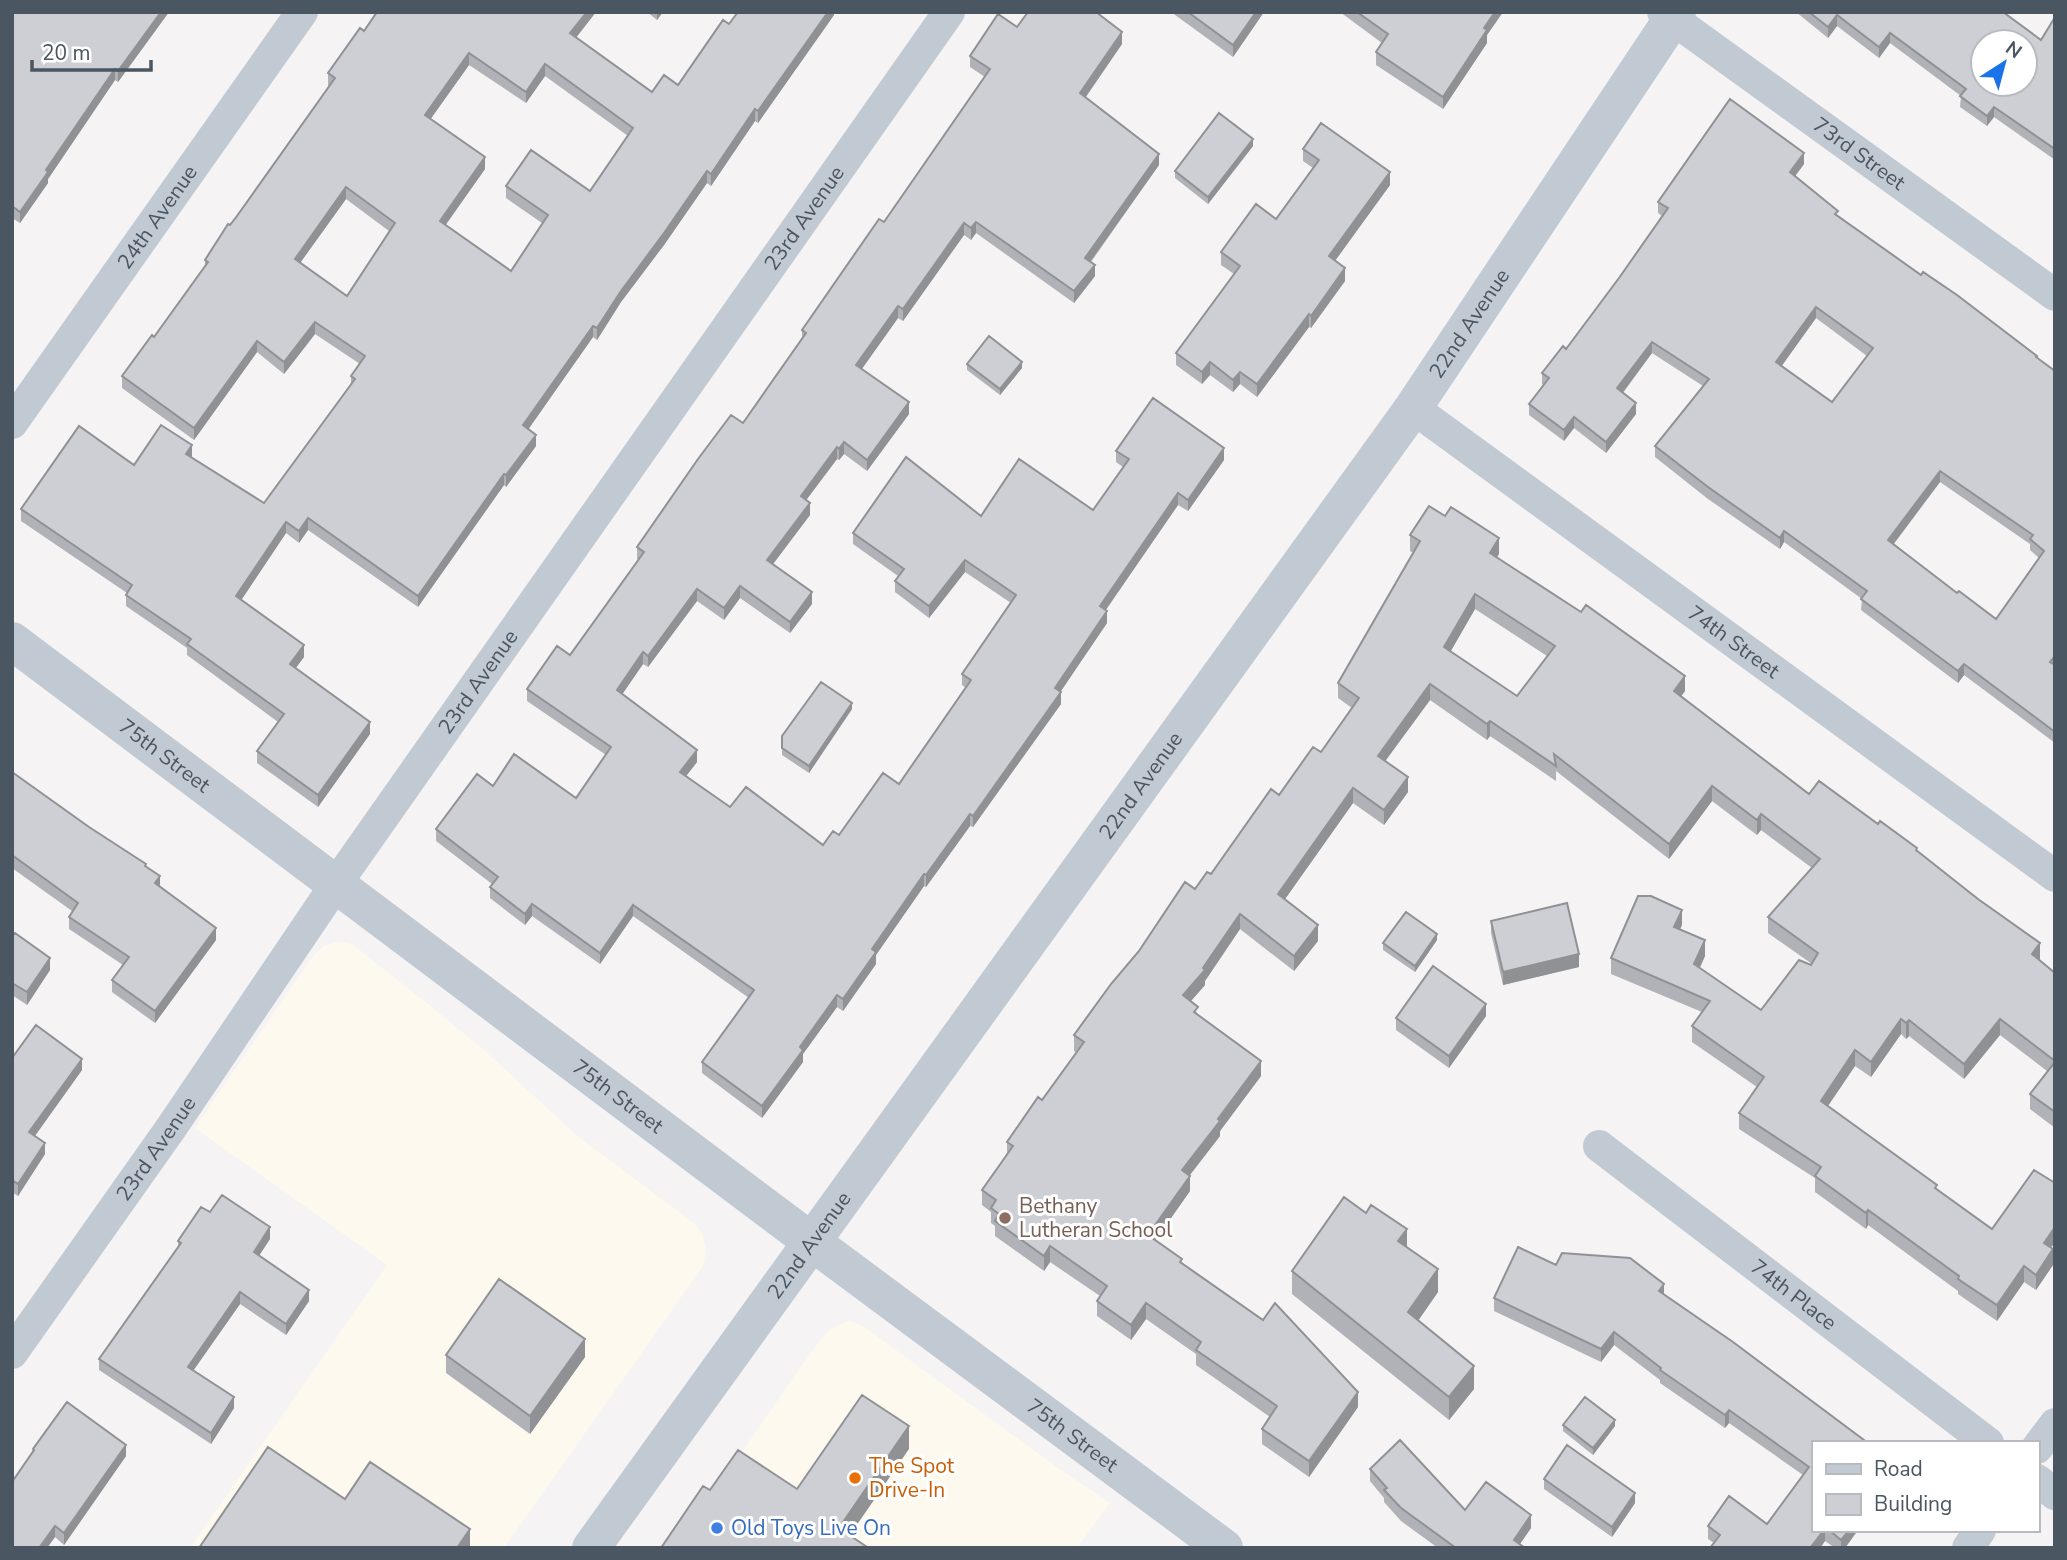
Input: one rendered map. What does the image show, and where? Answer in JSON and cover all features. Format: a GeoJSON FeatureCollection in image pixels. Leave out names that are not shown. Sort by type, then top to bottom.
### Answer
{"type":"FeatureCollection","features":[{"type":"Feature","properties":{"kind":"street","name":"24th Avenue"},"geometry":{"type":"LineString","coordinates":[[12,423],[302,12]]}},
{"type":"Feature","properties":{"kind":"street","name":"23rd Avenue"},"geometry":{"type":"LineString","coordinates":[[12,1353],[171,1128],[336,884],[949,12]]}},
{"type":"Feature","properties":{"kind":"street","name":"73rd Street"},"geometry":{"type":"LineString","coordinates":[[1671,14],[2055,295]]}},
{"type":"Feature","properties":{"kind":"street","name":"22nd Avenue"},"geometry":{"type":"LineString","coordinates":[[591,1548],[1413,408],[1671,14]]}},
{"type":"Feature","properties":{"kind":"street","name":"74th Street"},"geometry":{"type":"LineString","coordinates":[[1413,408],[2055,876]]}},
{"type":"Feature","properties":{"kind":"street","name":"75th Street"},"geometry":{"type":"LineString","coordinates":[[12,641],[1224,1548]]}},
{"type":"Feature","properties":{"kind":"street","name":"74th Place"},"geometry":{"type":"LineString","coordinates":[[1599,1146],[1985,1441]]}},
{"type":"Feature","properties":{"kind":"street"},"geometry":{"type":"LineString","coordinates":[[2039,1445],[2055,1424]]}},
{"type":"Feature","properties":{"kind":"street"},"geometry":{"type":"LineString","coordinates":[[2039,1482],[2055,1494]]}},
{"type":"Feature","properties":{"kind":"street"},"geometry":{"type":"LineString","coordinates":[[1968,1548],[1979,1532]]}},
{"type":"Feature","properties":{"kind":"shaded area"},"geometry":{"type":"Polygon","coordinates":[[[338,942],[352,944],[443,1016],[581,1139],[695,1224],[703,1235],[706,1252],[703,1266],[504,1548],[190,1548],[387,1265],[195,1128],[312,957],[323,946],[338,942]]]}},
{"type":"Feature","properties":{"kind":"shaded area"},"geometry":{"type":"Polygon","coordinates":[[[850,1321],[863,1326],[1110,1503],[1077,1548],[675,1548],[814,1348],[828,1331],[850,1321]]]}},
{"type":"Feature","properties":{"kind":"building"},"geometry":{"type":"Polygon","coordinates":[[[12,12],[161,12],[118,71],[115,69],[20,212],[12,206],[12,12]]]}},
{"type":"Feature","properties":{"kind":"building"},"geometry":{"type":"Polygon","coordinates":[[[377,12],[587,12],[570,33],[652,92],[664,75],[678,85],[723,20],[729,24],[738,12],[828,12],[758,111],[755,109],[711,174],[707,171],[597,328],[593,326],[523,425],[536,435],[506,475],[504,474],[418,596],[308,518],[299,531],[286,522],[236,596],[304,645],[290,664],[370,722],[318,795],[257,751],[284,714],[187,644],[191,639],[126,595],[132,585],[21,509],[79,426],[134,465],[161,425],[192,445],[186,454],[264,503],[355,379],[351,376],[365,356],[315,322],[284,362],[257,341],[194,428],[122,376],[208,262],[205,260],[228,224],[237,216],[335,78],[328,73],[360,28],[364,31],[377,12]],[[469,53],[425,115],[485,157],[440,221],[511,271],[548,215],[506,186],[531,150],[590,191],[633,128],[545,64],[526,92],[469,53]],[[346,187],[295,259],[347,296],[395,223],[346,187]]]}},
{"type":"Feature","properties":{"kind":"building"},"geometry":{"type":"Polygon","coordinates":[[[1028,12],[1096,12],[1122,32],[1080,93],[1159,154],[1085,258],[1095,265],[1074,291],[976,222],[971,228],[964,223],[903,309],[898,306],[856,365],[909,402],[867,460],[844,442],[839,449],[837,447],[801,496],[810,503],[767,560],[812,592],[790,622],[740,586],[724,608],[697,589],[648,656],[643,652],[617,690],[697,750],[680,772],[730,807],[746,787],[823,845],[833,831],[839,835],[883,773],[899,784],[971,680],[962,674],[1016,595],[965,560],[929,606],[895,581],[904,569],[853,533],[906,457],[981,516],[1019,459],[1093,510],[1129,459],[1116,451],[1153,398],[1224,448],[1188,500],[1178,493],[1100,606],[1107,611],[1055,688],[1061,692],[973,816],[970,814],[926,875],[924,874],[872,949],[876,952],[843,999],[837,995],[800,1047],[803,1050],[762,1106],[702,1062],[754,990],[633,905],[600,953],[532,904],[525,914],[490,887],[498,877],[436,829],[477,774],[493,786],[514,754],[576,798],[611,747],[527,689],[557,646],[570,655],[644,552],[637,547],[698,459],[731,415],[743,423],[806,333],[802,330],[879,219],[884,222],[990,69],[970,56],[998,14],[1017,27],[1028,12]]]}},
{"type":"Feature","properties":{"kind":"building"},"geometry":{"type":"Polygon","coordinates":[[[1188,12],[1256,12],[1233,45],[1188,12]]]}},
{"type":"Feature","properties":{"kind":"building"},"geometry":{"type":"Polygon","coordinates":[[[1357,12],[1495,12],[1484,28],[1487,30],[1443,97],[1376,52],[1388,34],[1357,12]]]}},
{"type":"Feature","properties":{"kind":"building"},"geometry":{"type":"Polygon","coordinates":[[[1809,12],[2003,12],[2025,28],[1969,28],[1969,98],[2039,98],[2039,39],[2041,40],[2055,17],[2055,149],[1994,107],[1987,116],[1960,96],[1966,89],[1890,33],[1879,47],[1837,15],[1828,27],[1809,12]]]}},
{"type":"Feature","properties":{"kind":"building"},"geometry":{"type":"Polygon","coordinates":[[[1730,99],[1804,153],[1790,172],[1838,211],[1835,214],[1921,275],[1923,272],[1957,295],[2055,371],[2055,656],[2050,662],[2055,665],[2055,732],[1964,664],[1958,671],[1861,599],[1867,591],[1784,531],[1780,538],[1655,446],[1709,379],[1652,342],[1617,388],[1636,403],[1606,442],[1574,417],[1564,430],[1529,404],[1549,378],[1542,373],[1563,346],[1566,349],[1668,208],[1658,202],[1730,99]],[[1816,307],[1776,362],[1832,402],[1873,348],[1816,307]],[[1940,471],[1888,540],[1996,619],[2044,551],[2030,539],[2033,535],[1940,471]]]}},
{"type":"Feature","properties":{"kind":"building"},"geometry":{"type":"Polygon","coordinates":[[[1219,113],[1253,139],[1208,197],[1175,171],[1219,113]]]}},
{"type":"Feature","properties":{"kind":"building"},"geometry":{"type":"Polygon","coordinates":[[[1321,123],[1390,172],[1329,256],[1345,268],[1257,384],[1240,372],[1233,380],[1210,362],[1202,372],[1176,353],[1240,266],[1221,252],[1256,204],[1276,219],[1319,160],[1303,149],[1321,123]]]}},
{"type":"Feature","properties":{"kind":"building"},"geometry":{"type":"Polygon","coordinates":[[[989,336],[1022,362],[1000,389],[967,364],[989,336]]]}},
{"type":"Feature","properties":{"kind":"building"},"geometry":{"type":"Polygon","coordinates":[[[1429,506],[1445,516],[1451,507],[1499,538],[1490,553],[1581,612],[1586,605],[1685,676],[1674,691],[1809,794],[1819,781],[1878,824],[1880,821],[1917,848],[1916,850],[1978,899],[2040,943],[2032,954],[2055,973],[2055,1061],[2000,1019],[1964,1064],[1909,1020],[1906,1023],[1901,1019],[1871,1062],[1855,1050],[1821,1101],[1937,1185],[1935,1188],[1992,1229],[2034,1170],[2055,1183],[2055,1227],[2044,1243],[2053,1249],[2036,1275],[2024,1266],[1997,1305],[1958,1279],[1959,1276],[1868,1210],[1866,1213],[1815,1176],[1821,1167],[1739,1113],[1764,1077],[1692,1026],[1710,1001],[1611,958],[1638,896],[1651,896],[1682,910],[1674,927],[1705,940],[1694,964],[1761,1010],[1799,960],[1811,965],[1818,953],[1768,917],[1820,859],[1761,814],[1757,820],[1712,786],[1669,844],[1554,754],[1556,766],[1490,721],[1487,724],[1430,684],[1378,756],[1408,777],[1384,810],[1353,788],[1278,894],[1318,925],[1294,956],[1240,914],[1203,968],[1205,970],[1183,995],[1198,1007],[1194,1012],[1261,1061],[1182,1170],[1190,1176],[1148,1235],[1182,1259],[1180,1262],[1263,1320],[1275,1303],[1358,1392],[1309,1461],[1262,1429],[1277,1406],[1196,1350],[1201,1342],[1146,1303],[1131,1325],[1097,1301],[1107,1286],[1050,1246],[1044,1256],[995,1221],[999,1214],[991,1208],[996,1200],[982,1190],[1013,1146],[1007,1142],[1038,1097],[1042,1100],[1084,1042],[1074,1035],[1139,951],[1185,882],[1195,889],[1207,872],[1211,874],[1271,789],[1279,795],[1313,747],[1321,752],[1359,698],[1338,683],[1420,541],[1410,535],[1429,506]],[[1475,594],[1444,647],[1517,696],[1555,646],[1475,594]]]}},
{"type":"Feature","properties":{"kind":"building"},"geometry":{"type":"Polygon","coordinates":[[[821,682],[852,703],[809,766],[782,748],[782,736],[821,682]]]}},
{"type":"Feature","properties":{"kind":"building"},"geometry":{"type":"Polygon","coordinates":[[[12,772],[146,864],[145,866],[160,876],[155,883],[216,928],[155,1011],[112,980],[129,957],[69,917],[78,903],[12,855],[12,772]]]}},
{"type":"Feature","properties":{"kind":"building"},"geometry":{"type":"Polygon","coordinates":[[[1567,903],[1579,954],[1503,972],[1491,921],[1567,903]]]}},
{"type":"Feature","properties":{"kind":"building"},"geometry":{"type":"Polygon","coordinates":[[[1406,912],[1437,934],[1415,966],[1383,943],[1406,912]]]}},
{"type":"Feature","properties":{"kind":"building"},"geometry":{"type":"Polygon","coordinates":[[[15,933],[50,958],[27,992],[12,983],[12,936],[15,933]]]}},
{"type":"Feature","properties":{"kind":"building"},"geometry":{"type":"Polygon","coordinates":[[[1433,966],[1486,1004],[1449,1056],[1396,1018],[1433,966]]]}},
{"type":"Feature","properties":{"kind":"building"},"geometry":{"type":"Polygon","coordinates":[[[36,1025],[82,1059],[29,1132],[45,1143],[18,1184],[12,1180],[12,1058],[36,1025]]]}},
{"type":"Feature","properties":{"kind":"building"},"geometry":{"type":"Polygon","coordinates":[[[2055,1062],[2055,1112],[2030,1094],[2055,1062]]]}},
{"type":"Feature","properties":{"kind":"building"},"geometry":{"type":"Polygon","coordinates":[[[222,1195],[270,1227],[254,1252],[309,1290],[286,1324],[240,1292],[188,1367],[234,1397],[211,1433],[99,1359],[181,1243],[178,1241],[201,1207],[210,1212],[222,1195]]]}},
{"type":"Feature","properties":{"kind":"building"},"geometry":{"type":"Polygon","coordinates":[[[1344,1197],[1366,1213],[1371,1205],[1407,1229],[1398,1241],[1438,1269],[1408,1312],[1474,1366],[1449,1397],[1292,1271],[1344,1197]]]}},
{"type":"Feature","properties":{"kind":"building"},"geometry":{"type":"Polygon","coordinates":[[[1518,1247],[1556,1265],[1562,1253],[1630,1258],[1664,1284],[1659,1291],[1733,1342],[1865,1441],[1812,1441],[1812,1532],[1822,1532],[1810,1548],[1710,1548],[1720,1535],[1708,1526],[1729,1496],[1767,1524],[1809,1467],[1729,1410],[1725,1415],[1660,1370],[1661,1368],[1614,1332],[1601,1349],[1494,1298],[1518,1247]]]}},
{"type":"Feature","properties":{"kind":"building"},"geometry":{"type":"Polygon","coordinates":[[[499,1279],[585,1339],[530,1416],[446,1355],[499,1279]]]}},
{"type":"Feature","properties":{"kind":"building"},"geometry":{"type":"Polygon","coordinates":[[[862,1395],[909,1426],[839,1528],[867,1548],[661,1548],[703,1486],[710,1490],[738,1450],[797,1489],[862,1395]]]}},
{"type":"Feature","properties":{"kind":"building"},"geometry":{"type":"Polygon","coordinates":[[[1585,1397],[1615,1420],[1593,1448],[1563,1425],[1585,1397]]]}},
{"type":"Feature","properties":{"kind":"building"},"geometry":{"type":"Polygon","coordinates":[[[67,1402],[126,1445],[64,1533],[55,1526],[39,1548],[12,1548],[12,1482],[67,1402]]]}},
{"type":"Feature","properties":{"kind":"building"},"geometry":{"type":"Polygon","coordinates":[[[1400,1440],[1465,1510],[1486,1482],[1531,1515],[1514,1540],[1525,1548],[1456,1548],[1401,1508],[1384,1490],[1387,1488],[1370,1469],[1400,1440]]]}},
{"type":"Feature","properties":{"kind":"building"},"geometry":{"type":"Polygon","coordinates":[[[1567,1445],[1635,1493],[1612,1527],[1544,1479],[1567,1445]]]}},
{"type":"Feature","properties":{"kind":"building"},"geometry":{"type":"Polygon","coordinates":[[[268,1447],[345,1499],[370,1462],[470,1529],[457,1548],[199,1548],[268,1447]]]}},
{"type":"Feature","properties":{"kind":"building"},"geometry":{"type":"Polygon","coordinates":[[[1831,1532],[1847,1532],[1841,1540],[1831,1532]]]}},
{"type":"Feature","properties":{"kind":"place","name":"Bethany Lutheran School"},"geometry":{"type":"Point","coordinates":[1005,1218]}},
{"type":"Feature","properties":{"kind":"place","name":"The Spot Drive-In"},"geometry":{"type":"Point","coordinates":[855,1478]}},
{"type":"Feature","properties":{"kind":"place","name":"Old Toys Live On"},"geometry":{"type":"Point","coordinates":[717,1528]}}]}
